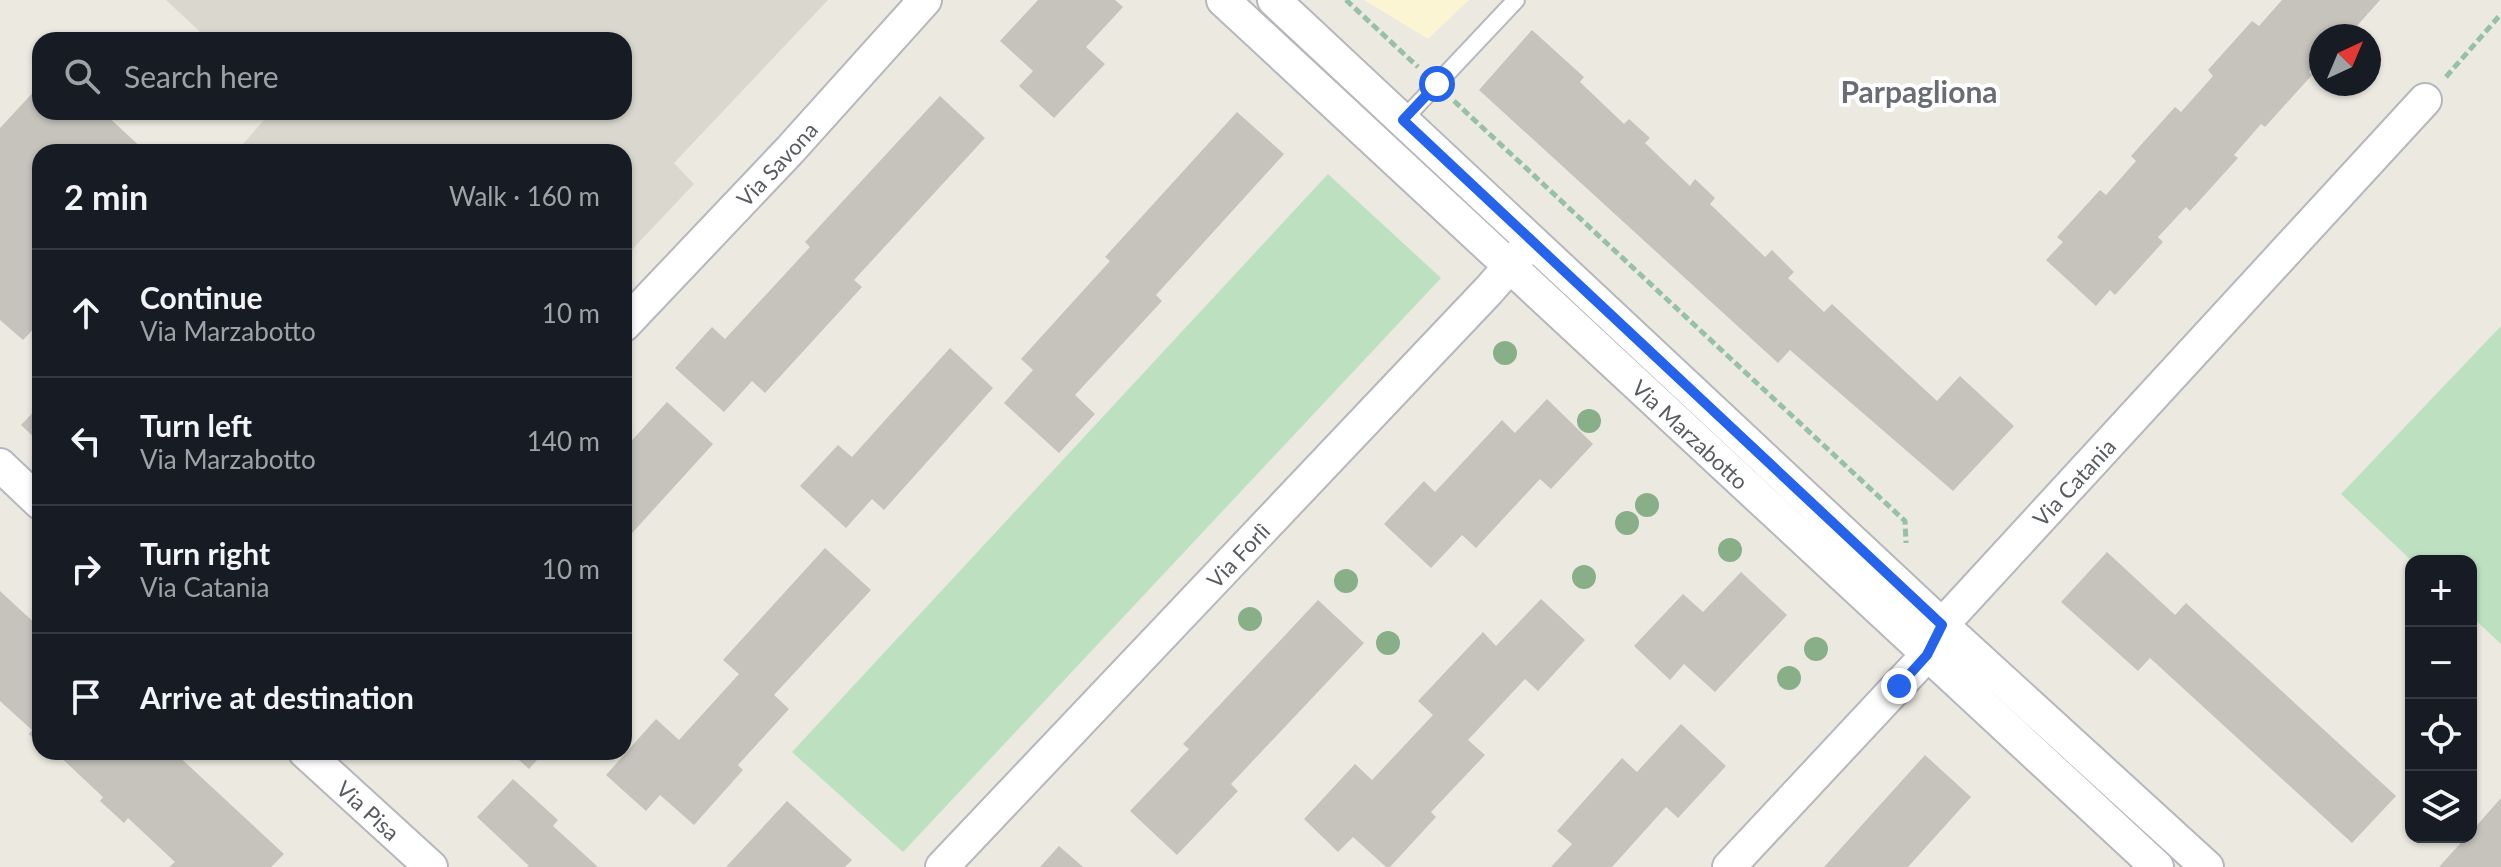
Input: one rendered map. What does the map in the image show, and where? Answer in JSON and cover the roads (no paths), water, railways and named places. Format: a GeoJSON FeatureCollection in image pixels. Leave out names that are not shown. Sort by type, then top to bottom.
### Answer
{"type":"FeatureCollection","features":[{"type":"Feature","properties":{"kind":"street","name":"Via Savona"},"geometry":{"type":"LineString","coordinates":[[632,317],[790,150],[925,0]]}},
{"type":"Feature","properties":{"kind":"street","name":"Via Marzabotto"},"geometry":{"type":"LineString","coordinates":[[1223,0],[2157,867]]}},
{"type":"Feature","properties":{"kind":"street","name":"Via Marzabotto"},"geometry":{"type":"LineString","coordinates":[[1274,0],[1942,625],[2207,867]]}},
{"type":"Feature","properties":{"kind":"street","name":"Via Catania"},"geometry":{"type":"LineString","coordinates":[[1729,867],[1927,655],[1942,625],[2425,100]]}},
{"type":"Feature","properties":{"kind":"street","name":"Via Forlì"},"geometry":{"type":"LineString","coordinates":[[942,867],[1534,241]]}},
{"type":"Feature","properties":{"kind":"street"},"geometry":{"type":"LineString","coordinates":[[0,465],[32,495]]}},
{"type":"Feature","properties":{"kind":"street","name":"Via Pisa"},"geometry":{"type":"LineString","coordinates":[[314,760],[431,867]]}},
{"type":"Feature","properties":{"kind":"lane"},"geometry":{"type":"LineString","coordinates":[[1403,120],[1516,0]]}},
{"type":"Feature","properties":{"kind":"district","name":"Parpagliona"},"geometry":{"type":"Point","coordinates":[1919,91]}}]}
